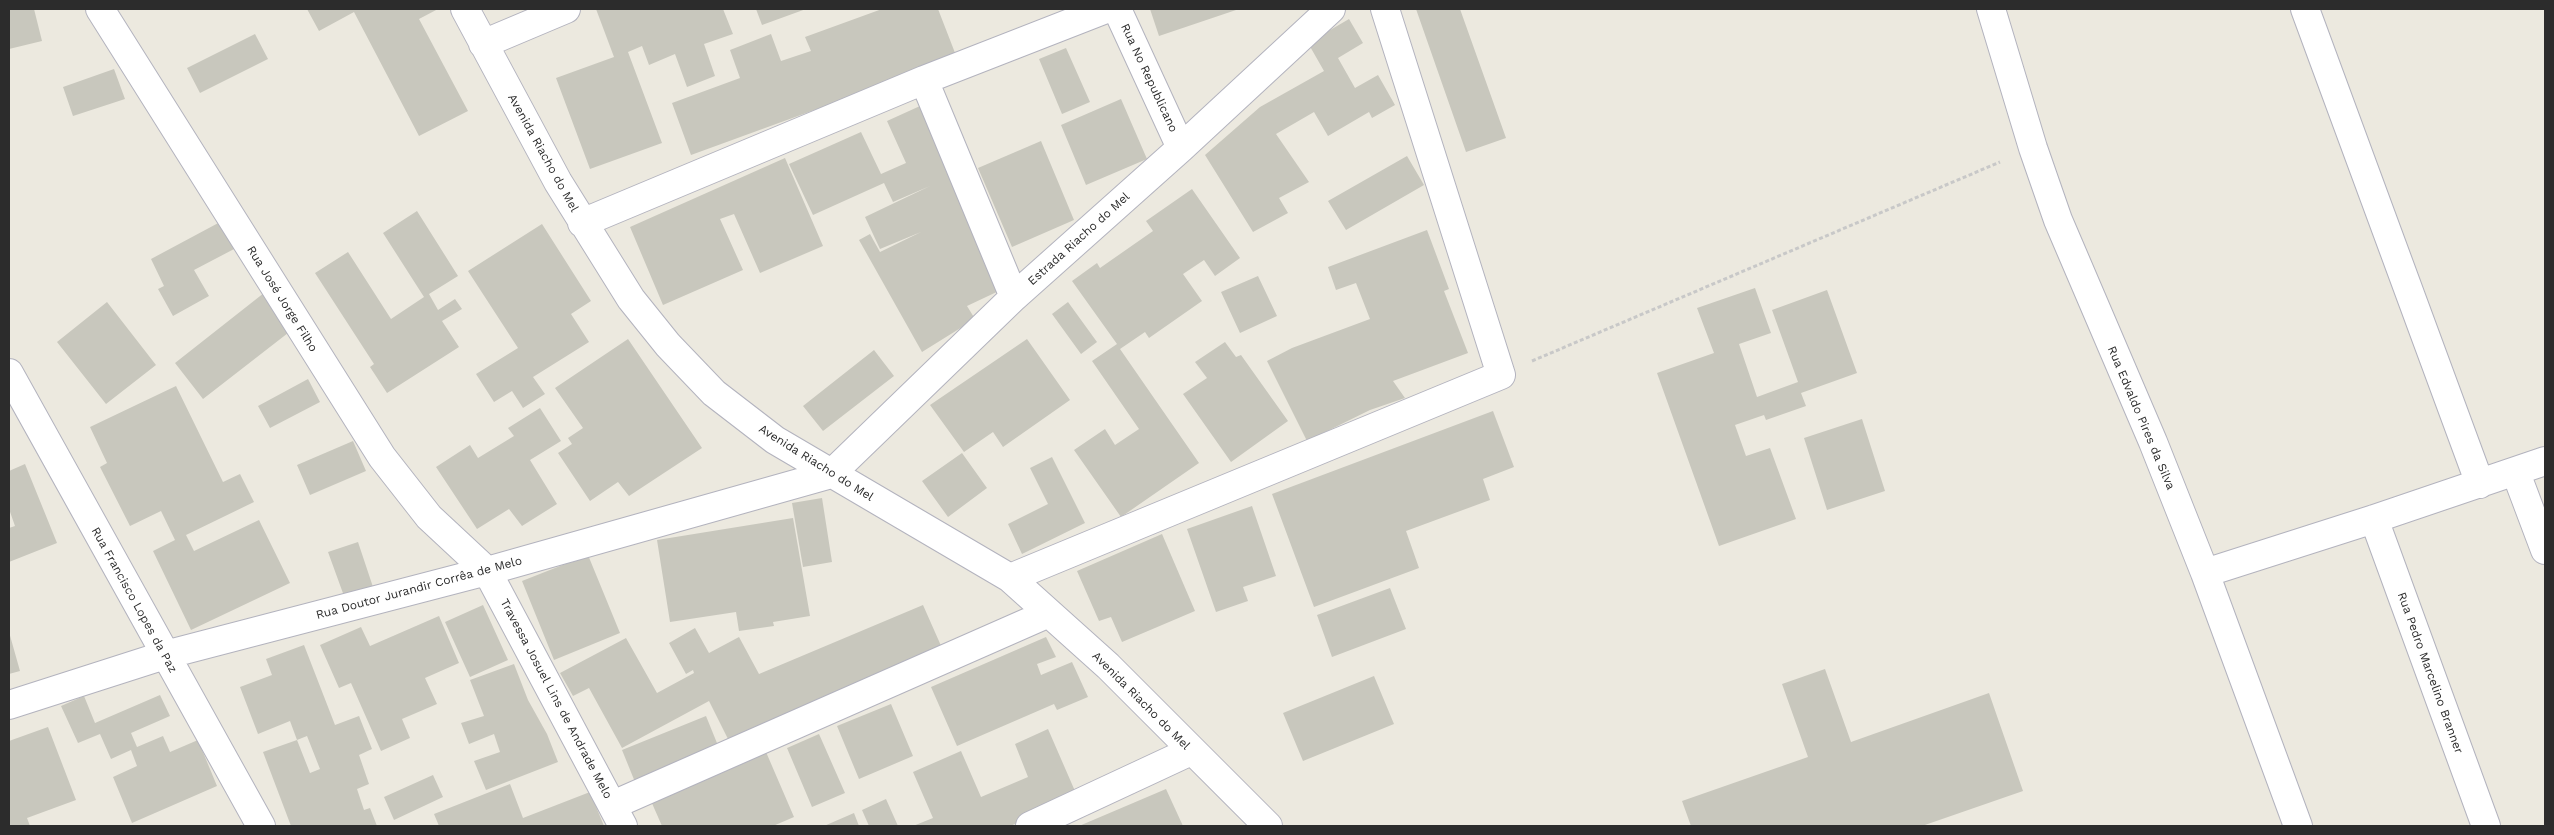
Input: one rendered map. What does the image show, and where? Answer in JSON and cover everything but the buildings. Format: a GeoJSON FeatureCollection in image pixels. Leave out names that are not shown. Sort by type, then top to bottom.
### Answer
{"type":"FeatureCollection","features":[{"type":"Feature","properties":{"kind":"street","name":"Rua José Jorge Filho"},"geometry":{"type":"LineString","coordinates":[[100,9],[382,457],[429,517],[487,571]]}},
{"type":"Feature","properties":{"kind":"street","name":"Avenida Riacho do Mel"},"geometry":{"type":"LineString","coordinates":[[464,9],[582,223],[631,299],[668,345],[714,393],[775,440],[1010,578],[1108,666],[1268,826]]}},
{"type":"Feature","properties":{"kind":"street"},"geometry":{"type":"LineString","coordinates":[[483,44],[566,9]]}},
{"type":"Feature","properties":{"kind":"street"},"geometry":{"type":"LineString","coordinates":[[582,223],[924,80],[1106,9]]}},
{"type":"Feature","properties":{"kind":"street","name":"Rua No Republicano"},"geometry":{"type":"LineString","coordinates":[[1117,9],[1181,148]]}},
{"type":"Feature","properties":{"kind":"street","name":"Estrada Riacho do Mel"},"geometry":{"type":"LineString","coordinates":[[831,474],[1014,297],[1181,148],[1330,9]]}},
{"type":"Feature","properties":{"kind":"street"},"geometry":{"type":"LineString","coordinates":[[1010,578],[1501,375],[1385,9]]}},
{"type":"Feature","properties":{"kind":"street","name":"Rua Edvaldo Pires da Silva"},"geometry":{"type":"LineString","coordinates":[[1991,9],[2033,148],[2058,220],[2153,442],[2205,573],[2298,826]]}},
{"type":"Feature","properties":{"kind":"street"},"geometry":{"type":"LineString","coordinates":[[2305,9],[2480,484]]}},
{"type":"Feature","properties":{"kind":"street"},"geometry":{"type":"LineString","coordinates":[[924,80],[1014,297]]}},
{"type":"Feature","properties":{"kind":"street","name":"Rua Francisco Lopes da Paz"},"geometry":{"type":"LineString","coordinates":[[9,373],[261,826]]}},
{"type":"Feature","properties":{"kind":"street"},"geometry":{"type":"LineString","coordinates":[[2205,573],[2374,520],[2545,461]]}},
{"type":"Feature","properties":{"kind":"street"},"geometry":{"type":"LineString","coordinates":[[2516,472],[2545,550]]}},
{"type":"Feature","properties":{"kind":"street","name":"Rua Doutor Jurandir Corrêa de Melo"},"geometry":{"type":"LineString","coordinates":[[9,705],[165,655],[487,571],[831,474]]}},
{"type":"Feature","properties":{"kind":"street","name":"Rua Pedro Marcelino Branner"},"geometry":{"type":"LineString","coordinates":[[2374,520],[2486,826]]}},
{"type":"Feature","properties":{"kind":"street","name":"Travessa Josuel Lins de Andrade Melo"},"geometry":{"type":"LineString","coordinates":[[487,571],[618,816]]}},
{"type":"Feature","properties":{"kind":"street"},"geometry":{"type":"LineString","coordinates":[[618,816],[1049,613]]}},
{"type":"Feature","properties":{"kind":"street"},"geometry":{"type":"LineString","coordinates":[[1030,826],[1191,751]]}},
{"type":"Feature","properties":{"kind":"path"},"geometry":{"type":"LineString","coordinates":[[1501,375],[2033,148]]}}]}
